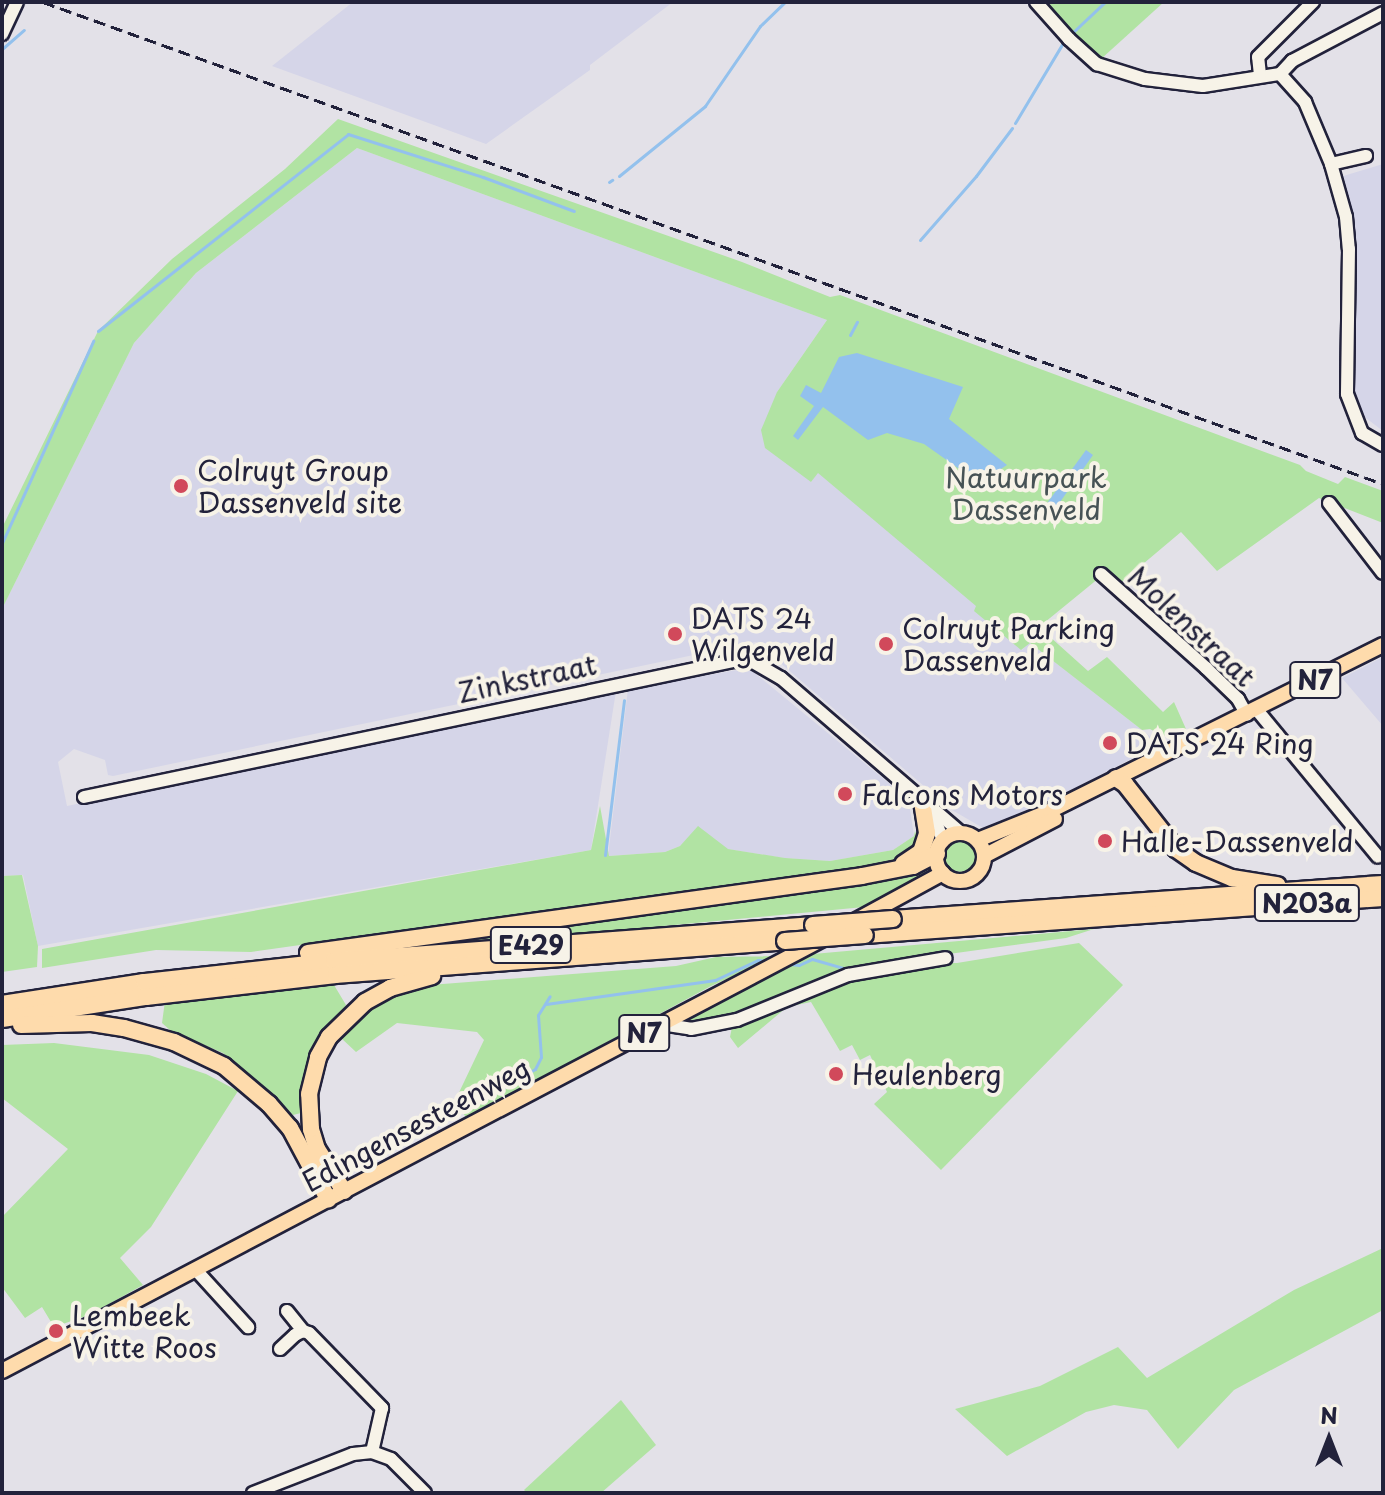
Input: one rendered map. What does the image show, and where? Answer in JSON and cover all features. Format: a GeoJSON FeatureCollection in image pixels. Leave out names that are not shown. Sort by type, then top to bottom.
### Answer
{"type":"FeatureCollection","features":[{"type":"Feature","properties":{"kind":"highway"},"geometry":{"type":"LineString","coordinates":[[1126,780],[1139,787],[1159,831],[1176,849],[1212,871],[1232,878],[1306,890]]}},
{"type":"Feature","properties":{"kind":"highway"},"geometry":{"type":"LineString","coordinates":[[890,870],[913,858],[925,842],[926,803]]}},
{"type":"Feature","properties":{"kind":"highway"},"geometry":{"type":"LineString","coordinates":[[249,970],[267,959],[913,866],[940,847]]}},
{"type":"Feature","properties":{"kind":"highway","name":"N203a"},"geometry":{"type":"LineString","coordinates":[[1230,902],[1306,890],[1383,884]]}},
{"type":"Feature","properties":{"kind":"highway","name":"N203a"},"geometry":{"type":"LineString","coordinates":[[1230,902],[1383,898]]}},
{"type":"Feature","properties":{"kind":"highway","name":"E429"},"geometry":{"type":"LineString","coordinates":[[2,1004],[249,970],[893,919],[1230,902]]}},
{"type":"Feature","properties":{"kind":"highway","name":"E429"},"geometry":{"type":"LineString","coordinates":[[2,1022],[252,984],[1230,902]]}},
{"type":"Feature","properties":{"kind":"highway"},"geometry":{"type":"LineString","coordinates":[[344,1191],[317,1149],[309,1113],[312,1076],[329,1037],[365,1002],[390,988],[470,965]]}},
{"type":"Feature","properties":{"kind":"highway"},"geometry":{"type":"LineString","coordinates":[[2,1022],[92,1023],[124,1028],[174,1042],[204,1055],[249,1085],[269,1104],[306,1153],[328,1199]]}},
{"type":"Feature","properties":{"kind":"main road","name":"N7"},"geometry":{"type":"LineString","coordinates":[[943,873],[955,881],[970,879],[981,870],[984,856],[1383,645]]}},
{"type":"Feature","properties":{"kind":"main road","name":"N7"},"geometry":{"type":"LineString","coordinates":[[978,840],[1126,780],[1252,713]]}},
{"type":"Feature","properties":{"kind":"main road"},"geometry":{"type":"LineString","coordinates":[[943,873],[940,847],[961,833],[978,840],[984,856]]}},
{"type":"Feature","properties":{"kind":"main road","name":"Edingensesteenweg"},"geometry":{"type":"LineString","coordinates":[[2,1371],[943,873]]}},
{"type":"Feature","properties":{"kind":"street"},"geometry":{"type":"LineString","coordinates":[[2,34],[17,2]]}},
{"type":"Feature","properties":{"kind":"street"},"geometry":{"type":"LineString","coordinates":[[1036,2],[1069,39],[1097,64],[1120,73],[1203,86],[1280,74],[1292,61],[1383,13]]}},
{"type":"Feature","properties":{"kind":"street"},"geometry":{"type":"LineString","coordinates":[[1260,75],[1258,57],[1313,2]]}},
{"type":"Feature","properties":{"kind":"street"},"geometry":{"type":"LineString","coordinates":[[1280,74],[1305,102],[1331,164],[1346,217],[1349,249],[1347,394],[1362,433],[1383,445]]}},
{"type":"Feature","properties":{"kind":"street"},"geometry":{"type":"LineString","coordinates":[[1331,164],[1366,156]]}},
{"type":"Feature","properties":{"kind":"street"},"geometry":{"type":"LineString","coordinates":[[1329,503],[1383,573]]}},
{"type":"Feature","properties":{"kind":"street","name":"Molenstraat"},"geometry":{"type":"LineString","coordinates":[[1101,574],[1147,612],[1252,713],[1378,857]]}},
{"type":"Feature","properties":{"kind":"street","name":"Zinkstraat"},"geometry":{"type":"LineString","coordinates":[[84,797],[734,661],[753,662],[781,678],[961,833]]}},
{"type":"Feature","properties":{"kind":"street","name":"Zinkstraat"},"geometry":{"type":"LineString","coordinates":[[926,803],[940,847]]}},
{"type":"Feature","properties":{"kind":"street"},"geometry":{"type":"LineString","coordinates":[[661,1024],[691,1029],[737,1020],[848,975],[946,958]]}},
{"type":"Feature","properties":{"kind":"street"},"geometry":{"type":"LineString","coordinates":[[195,1269],[248,1327]]}},
{"type":"Feature","properties":{"kind":"street"},"geometry":{"type":"LineString","coordinates":[[287,1311],[303,1331],[309,1333],[382,1408],[372,1452]]}},
{"type":"Feature","properties":{"kind":"street"},"geometry":{"type":"LineString","coordinates":[[280,1349],[303,1331]]}},
{"type":"Feature","properties":{"kind":"street"},"geometry":{"type":"LineString","coordinates":[[253,1493],[353,1454],[372,1452],[391,1459],[425,1493]]}},
{"type":"Feature","properties":{"kind":"shaded area"},"geometry":{"type":"Polygon","coordinates":[[[353,2],[673,2],[590,65],[590,70],[486,144],[272,66],[353,2]]]}},
{"type":"Feature","properties":{"kind":"shaded area"},"geometry":{"type":"Polygon","coordinates":[[[357,148],[827,320],[777,392],[811,482],[818,472],[977,606],[1022,650],[1029,642],[1160,744],[990,832],[952,810],[756,642],[113,776],[108,775],[105,760],[74,749],[58,762],[67,806],[616,691],[591,850],[38,946],[23,875],[2,876],[2,609],[134,343],[196,273],[357,148]]]}},
{"type":"Feature","properties":{"kind":"shaded area"},"geometry":{"type":"Polygon","coordinates":[[[1383,164],[1383,431],[1358,412],[1353,394],[1353,238],[1340,177],[1383,164]]]}},
{"type":"Feature","properties":{"kind":"shaded area"},"geometry":{"type":"Polygon","coordinates":[[[1383,657],[1383,726],[1342,678],[1383,657]]]}},
{"type":"Feature","properties":{"kind":"shaded area"},"geometry":{"type":"Polygon","coordinates":[[[751,670],[896,789],[910,809],[914,836],[893,850],[830,861],[727,849],[698,827],[680,846],[665,852],[608,856],[628,689],[751,670]]]}},
{"type":"Feature","properties":{"kind":"green space"},"geometry":{"type":"Polygon","coordinates":[[[1042,2],[1164,2],[1101,59],[1087,51],[1042,2]]]}},
{"type":"Feature","properties":{"kind":"green space","name":"Natuurpark Dassenveld"},"geometry":{"type":"Polygon","coordinates":[[[338,119],[742,262],[830,297],[840,295],[1300,465],[1306,471],[1338,484],[1345,477],[1383,491],[1383,523],[1319,498],[1217,571],[1181,532],[1118,585],[1099,578],[1039,627],[1088,671],[1107,657],[1163,712],[1174,702],[1186,729],[1163,736],[1150,729],[1142,730],[1030,643],[1021,650],[974,611],[976,606],[818,473],[811,482],[765,448],[761,430],[777,392],[827,320],[357,148],[196,273],[134,343],[2,609],[2,528],[98,331],[172,259],[285,169],[338,119]]]}},
{"type":"Feature","properties":{"kind":"green space"},"geometry":{"type":"Polygon","coordinates":[[[600,806],[609,856],[665,852],[680,846],[698,826],[728,849],[785,858],[830,861],[893,850],[914,836],[915,831],[920,844],[894,863],[664,899],[571,907],[251,952],[156,950],[42,968],[42,949],[591,850],[600,806]]]}},
{"type":"Feature","properties":{"kind":"green space"},"geometry":{"type":"Polygon","coordinates":[[[960,842],[966,843],[974,851],[974,863],[966,871],[960,872],[954,871],[946,863],[945,857],[946,851],[954,843],[960,842]]]}},
{"type":"Feature","properties":{"kind":"green space"},"geometry":{"type":"Polygon","coordinates":[[[928,865],[925,873],[864,907],[389,952],[387,946],[850,886],[928,865]]]}},
{"type":"Feature","properties":{"kind":"green space"},"geometry":{"type":"Polygon","coordinates":[[[22,875],[38,946],[37,967],[2,972],[2,876],[22,875]]]}},
{"type":"Feature","properties":{"kind":"green space"},"geometry":{"type":"Polygon","coordinates":[[[1094,929],[1066,938],[876,964],[957,963],[1079,943],[1123,985],[941,1170],[874,1104],[887,1092],[870,1055],[860,1060],[852,1045],[840,1051],[811,1002],[787,1007],[738,1048],[730,1037],[732,1027],[770,1011],[688,1024],[686,1020],[813,954],[1094,929]]]}},
{"type":"Feature","properties":{"kind":"green space"},"geometry":{"type":"Polygon","coordinates":[[[777,956],[711,986],[467,1118],[454,1103],[484,1040],[477,1032],[397,1023],[356,1052],[340,1037],[352,1022],[386,999],[430,985],[676,966],[716,957],[777,956]]]}},
{"type":"Feature","properties":{"kind":"green space"},"geometry":{"type":"Polygon","coordinates":[[[334,985],[346,1005],[311,1054],[301,1113],[293,1115],[223,1053],[171,1031],[162,1023],[165,1001],[334,985]]]}},
{"type":"Feature","properties":{"kind":"green space"},"geometry":{"type":"Polygon","coordinates":[[[54,1043],[149,1055],[206,1074],[238,1091],[151,1227],[120,1258],[143,1285],[89,1315],[54,1327],[42,1307],[25,1318],[2,1287],[2,1217],[68,1149],[2,1098],[2,1045],[54,1043]]]}},
{"type":"Feature","properties":{"kind":"green space"},"geometry":{"type":"Polygon","coordinates":[[[1383,1248],[1383,1310],[1234,1390],[1178,1449],[1147,1410],[1114,1405],[1086,1412],[1007,1456],[955,1409],[1040,1386],[1118,1347],[1147,1378],[1294,1290],[1383,1248]]]}},
{"type":"Feature","properties":{"kind":"green space"},"geometry":{"type":"Polygon","coordinates":[[[621,1400],[656,1445],[601,1493],[527,1493],[524,1490],[621,1400]]]}},
{"type":"Feature","properties":{"kind":"water"},"geometry":{"type":"Polygon","coordinates":[[[857,353],[963,387],[949,419],[1007,465],[979,483],[924,444],[887,433],[868,440],[823,407],[798,440],[793,436],[814,406],[800,396],[806,385],[821,393],[839,357],[857,353]]]}},
{"type":"Feature","properties":{"kind":"water"},"geometry":{"type":"Polygon","coordinates":[[[1086,450],[1093,455],[1051,515],[1044,513],[1045,506],[1086,450]]]}},
{"type":"Feature","properties":{"kind":"waterway"},"geometry":{"type":"LineString","coordinates":[[619,176],[705,106],[760,26],[785,2]]}},
{"type":"Feature","properties":{"kind":"waterway"},"geometry":{"type":"LineString","coordinates":[[1072,33],[1105,2]]}},
{"type":"Feature","properties":{"kind":"waterway"},"geometry":{"type":"LineString","coordinates":[[2,49],[24,30]]}},
{"type":"Feature","properties":{"kind":"waterway"},"geometry":{"type":"LineString","coordinates":[[1015,123],[1064,41]]}},
{"type":"Feature","properties":{"kind":"waterway"},"geometry":{"type":"LineString","coordinates":[[920,240],[976,176],[1012,128]]}},
{"type":"Feature","properties":{"kind":"waterway"},"geometry":{"type":"LineString","coordinates":[[98,331],[348,134],[483,177],[574,211]]}},
{"type":"Feature","properties":{"kind":"waterway"},"geometry":{"type":"LineString","coordinates":[[850,335],[857,322]]}},
{"type":"Feature","properties":{"kind":"waterway"},"geometry":{"type":"LineString","coordinates":[[2,543],[93,341]]}},
{"type":"Feature","properties":{"kind":"waterway"},"geometry":{"type":"LineString","coordinates":[[605,855],[624,700]]}},
{"type":"Feature","properties":{"kind":"waterway"},"geometry":{"type":"LineString","coordinates":[[790,964],[799,965],[812,959],[844,968]]}},
{"type":"Feature","properties":{"kind":"waterway"},"geometry":{"type":"LineString","coordinates":[[546,1004],[715,980],[758,960],[767,961]]}},
{"type":"Feature","properties":{"kind":"waterway"},"geometry":{"type":"LineString","coordinates":[[468,1109],[535,1069],[541,1057],[538,1015],[550,996]]}},
{"type":"Feature","properties":{"kind":"railway"},"geometry":{"type":"LineString","coordinates":[[43,2],[1383,484]]}},
{"type":"Feature","properties":{"kind":"place","name":"Colruyt Group Dassenveld site"},"geometry":{"type":"Point","coordinates":[181,486]}},
{"type":"Feature","properties":{"kind":"place","name":"DATS 24 Wilgenveld"},"geometry":{"type":"Point","coordinates":[675,634]}},
{"type":"Feature","properties":{"kind":"place","name":"Colruyt Parking Dassenveld"},"geometry":{"type":"Point","coordinates":[886,644]}},
{"type":"Feature","properties":{"kind":"place","name":"DATS 24 Ring"},"geometry":{"type":"Point","coordinates":[1110,743]}},
{"type":"Feature","properties":{"kind":"place","name":"Falcons Motors"},"geometry":{"type":"Point","coordinates":[845,794]}},
{"type":"Feature","properties":{"kind":"place","name":"Halle-Dassenveld"},"geometry":{"type":"Point","coordinates":[1105,841]}},
{"type":"Feature","properties":{"kind":"place","name":"Heulenberg"},"geometry":{"type":"Point","coordinates":[836,1074]}},
{"type":"Feature","properties":{"kind":"place","name":"Lembeek Witte Roos"},"geometry":{"type":"Point","coordinates":[56,1331]}}]}
